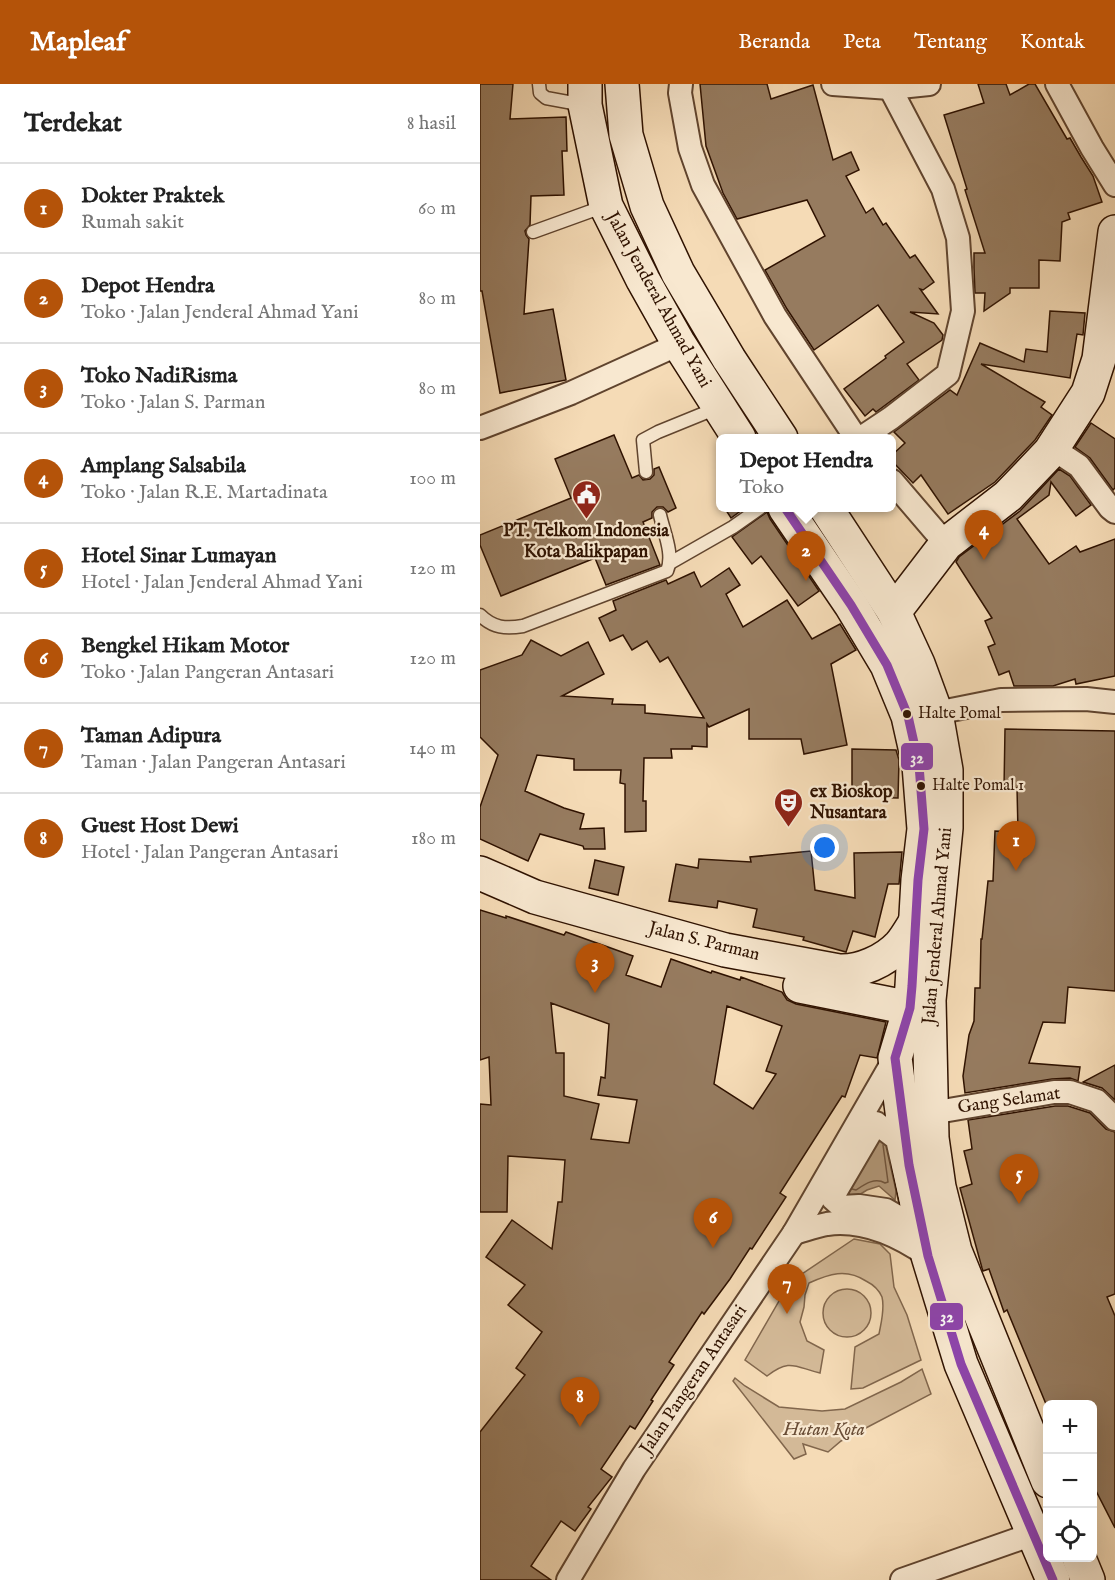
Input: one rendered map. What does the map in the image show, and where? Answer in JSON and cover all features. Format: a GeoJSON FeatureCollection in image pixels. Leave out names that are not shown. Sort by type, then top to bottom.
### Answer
{"type":"FeatureCollection","features":[{"type":"Feature","properties":{"kind":"main road","name":"Jalan Jenderal Ahmad Yani"},"geometry":{"type":"LineString","coordinates":[[622,84],[626,135],[647,206],[678,273],[778,434]]}},
{"type":"Feature","properties":{"kind":"main road","name":"Jalan Jenderal Ahmad Yani"},"geometry":{"type":"LineString","coordinates":[[585,95],[606,206],[643,280],[679,344],[736,434]]}},
{"type":"Feature","properties":{"kind":"main road"},"geometry":{"type":"LineString","coordinates":[[894,612],[946,544],[1008,496],[1050,452],[1088,393],[1099,360],[1115,232]]}},
{"type":"Feature","properties":{"kind":"main road","name":"Jalan Jenderal Ahmad Yani"},"geometry":{"type":"LineString","coordinates":[[788,512],[851,605],[887,665],[908,716],[920,765],[924,830],[918,880],[910,1008],[895,1058],[909,1165],[928,1256],[961,1364],[1053,1580]]}},
{"type":"Feature","properties":{"kind":"main road","name":"Jalan Jenderal Ahmad Yani"},"geometry":{"type":"LineString","coordinates":[[829,512],[894,612],[918,664],[936,713],[946,770],[946,828],[929,1000],[932,1138],[939,1187],[955,1251],[1043,1470]]}},
{"type":"Feature","properties":{"kind":"main road","name":"Jalan S. Parman"},"geometry":{"type":"LineString","coordinates":[[480,873],[535,897],[725,950],[845,972],[885,958],[900,944],[916,921]]}},
{"type":"Feature","properties":{"kind":"main road","name":"Jalan S. Parman"},"geometry":{"type":"LineString","coordinates":[[480,896],[524,915],[724,971],[910,1008]]}},
{"type":"Feature","properties":{"kind":"main road"},"geometry":{"type":"LineString","coordinates":[[1081,1562],[1088,1580]]}},
{"type":"Feature","properties":{"kind":"street"},"geometry":{"type":"LineString","coordinates":[[681,84],[680,93],[690,148],[703,185],[775,316],[853,434]]}},
{"type":"Feature","properties":{"kind":"street"},"geometry":{"type":"LineString","coordinates":[[833,84],[890,88],[929,84]]}},
{"type":"Feature","properties":{"kind":"street"},"geometry":{"type":"LineString","coordinates":[[1057,84],[1115,185]]}},
{"type":"Feature","properties":{"kind":"street"},"geometry":{"type":"LineString","coordinates":[[867,434],[948,374],[963,311],[958,238],[943,189],[890,88]]}},
{"type":"Feature","properties":{"kind":"street"},"geometry":{"type":"LineString","coordinates":[[480,428],[571,393],[679,344]]}},
{"type":"Feature","properties":{"kind":"street"},"geometry":{"type":"LineString","coordinates":[[1050,452],[1064,456],[1079,466],[1115,512]]}},
{"type":"Feature","properties":{"kind":"street"},"geometry":{"type":"LineString","coordinates":[[896,487],[946,544]]}},
{"type":"Feature","properties":{"kind":"street"},"geometry":{"type":"LineString","coordinates":[[936,713],[1001,700],[1086,699],[1115,702]]}},
{"type":"Feature","properties":{"kind":"street","name":"Jalan Pangeran Antasari"},"geometry":{"type":"LineString","coordinates":[[568,1580],[634,1469],[794,1233],[895,1058]]}},
{"type":"Feature","properties":{"kind":"street","name":"Gang Selamat"},"geometry":{"type":"LineString","coordinates":[[931,1113],[1054,1092],[1070,1092],[1097,1101],[1115,1119]]}},
{"type":"Feature","properties":{"kind":"street"},"geometry":{"type":"LineString","coordinates":[[876,1123],[897,1139],[917,1228],[886,1209],[842,1207],[832,1198],[876,1123]]}},
{"type":"Feature","properties":{"kind":"street"},"geometry":{"type":"LineString","coordinates":[[794,1233],[826,1224],[848,1223],[868,1226],[903,1240],[928,1256]]}},
{"type":"Feature","properties":{"kind":"street"},"geometry":{"type":"LineString","coordinates":[[902,1580],[1033,1534]]}},
{"type":"Feature","properties":{"kind":"lane"},"geometry":{"type":"LineString","coordinates":[[539,84],[540,93],[546,98],[585,95]]}},
{"type":"Feature","properties":{"kind":"lane"},"geometry":{"type":"LineString","coordinates":[[533,232],[606,206]]}},
{"type":"Feature","properties":{"kind":"lane"},"geometry":{"type":"LineString","coordinates":[[646,472],[643,440],[718,408]]}},
{"type":"Feature","properties":{"kind":"lane"},"geometry":{"type":"LineString","coordinates":[[670,563],[733,527],[753,512]]}},
{"type":"Feature","properties":{"kind":"lane"},"geometry":{"type":"LineString","coordinates":[[480,615],[487,622],[501,628],[523,626],[667,571],[670,563],[660,515]]}},
{"type":"Feature","properties":{"kind":"green space"},"geometry":{"type":"Polygon","coordinates":[[[854,1239],[880,1244],[890,1254],[894,1287],[907,1315],[921,1360],[863,1388],[851,1389],[855,1347],[879,1334],[883,1302],[879,1292],[871,1284],[859,1277],[838,1274],[809,1283],[800,1322],[807,1341],[824,1350],[820,1373],[787,1366],[767,1376],[745,1360],[790,1282],[854,1239]]]}},
{"type":"Feature","properties":{"kind":"green space"},"geometry":{"type":"Polygon","coordinates":[[[842,1289],[852,1289],[864,1296],[871,1308],[871,1318],[864,1330],[852,1337],[842,1337],[827,1326],[823,1318],[823,1308],[834,1293],[842,1289]]]}},
{"type":"Feature","properties":{"kind":"green space","name":"Hutan Kota"},"geometry":{"type":"Polygon","coordinates":[[[922,1369],[931,1394],[841,1441],[828,1452],[803,1444],[806,1454],[794,1459],[733,1381],[735,1378],[779,1407],[822,1411],[845,1409],[901,1382],[922,1369]]]}},
{"type":"Feature","properties":{"kind":"water"},"geometry":{"type":"Polygon","coordinates":[[[877,1131],[889,1139],[896,1191],[895,1200],[879,1186],[859,1195],[839,1196],[877,1131]]]}},
{"type":"Feature","properties":{"kind":"building"},"geometry":{"type":"Polygon","coordinates":[[[480,84],[513,84],[510,119],[566,117],[567,151],[562,151],[564,195],[531,196],[530,225],[525,231],[529,239],[524,314],[553,309],[566,380],[500,393],[482,291],[480,291],[480,84]]]}},
{"type":"Feature","properties":{"kind":"building"},"geometry":{"type":"Polygon","coordinates":[[[700,84],[767,84],[771,99],[813,85],[833,160],[851,152],[859,170],[846,176],[866,213],[873,208],[883,225],[886,223],[910,258],[915,255],[934,282],[923,290],[920,289],[938,314],[910,312],[934,323],[943,335],[942,340],[907,364],[919,380],[876,412],[873,409],[865,416],[844,389],[904,342],[878,305],[814,350],[765,270],[825,236],[807,200],[737,219],[723,193],[706,146],[700,84]]]}},
{"type":"Feature","properties":{"kind":"building"},"geometry":{"type":"Polygon","coordinates":[[[978,84],[1006,84],[1010,95],[1029,84],[1035,84],[1067,139],[1070,138],[1093,176],[1102,202],[1068,213],[1070,219],[1062,222],[1060,261],[1039,260],[1039,288],[1010,288],[1010,293],[984,311],[985,293],[975,293],[974,253],[985,253],[944,115],[984,103],[978,84]]]}},
{"type":"Feature","properties":{"kind":"building"},"geometry":{"type":"Polygon","coordinates":[[[1050,311],[1085,313],[1083,335],[1077,334],[1070,378],[981,364],[1045,402],[1041,407],[1052,415],[1035,440],[995,482],[948,514],[921,475],[913,483],[896,465],[896,451],[905,443],[894,432],[950,390],[957,395],[980,343],[1024,362],[1026,349],[1047,352],[1050,311]]]}},
{"type":"Feature","properties":{"kind":"building"},"geometry":{"type":"Polygon","coordinates":[[[1091,423],[1115,439],[1115,488],[1113,490],[1090,458],[1075,447],[1091,423]]]}},
{"type":"Feature","properties":{"kind":"building","name":"PT. Telkom Indonesia Kota Balikpapan"},"geometry":{"type":"Polygon","coordinates":[[[614,435],[632,478],[639,475],[643,480],[650,479],[654,475],[654,469],[659,467],[676,508],[668,512],[663,507],[657,507],[652,512],[652,518],[643,522],[660,565],[606,585],[595,558],[501,596],[480,545],[480,535],[571,498],[555,459],[614,435]]]}},
{"type":"Feature","properties":{"kind":"building"},"geometry":{"type":"Polygon","coordinates":[[[1059,469],[1070,476],[1091,505],[1076,516],[1051,482],[1049,495],[1017,519],[1049,564],[1076,546],[1080,552],[1115,539],[1115,676],[1076,684],[1075,679],[1053,686],[1014,686],[1009,671],[999,675],[988,647],[995,644],[985,621],[992,618],[956,562],[959,557],[1020,511],[1059,469]]]}},
{"type":"Feature","properties":{"kind":"building"},"geometry":{"type":"Polygon","coordinates":[[[727,512],[739,512],[731,518],[727,512]]]}},
{"type":"Feature","properties":{"kind":"building"},"geometry":{"type":"Polygon","coordinates":[[[767,512],[819,591],[798,606],[761,556],[752,564],[732,537],[767,512]]]}},
{"type":"Feature","properties":{"kind":"building"},"geometry":{"type":"Polygon","coordinates":[[[729,568],[740,585],[726,594],[743,627],[787,600],[812,639],[840,624],[856,650],[831,664],[847,745],[804,754],[801,739],[749,739],[749,709],[709,727],[707,724],[707,747],[692,746],[692,749],[671,749],[672,758],[644,758],[643,801],[646,801],[646,831],[625,832],[625,784],[620,783],[621,770],[574,770],[574,759],[537,755],[525,791],[584,814],[580,829],[604,828],[605,849],[584,849],[583,846],[540,834],[528,861],[480,839],[480,807],[498,755],[480,737],[480,670],[522,655],[531,640],[561,656],[588,642],[604,674],[562,696],[613,699],[612,704],[645,705],[645,713],[704,718],[668,657],[660,662],[647,641],[632,650],[623,635],[610,641],[599,618],[616,610],[613,601],[666,580],[668,584],[694,572],[701,587],[729,568]]]}},
{"type":"Feature","properties":{"kind":"building"},"geometry":{"type":"Polygon","coordinates":[[[1005,729],[1115,731],[1115,991],[1068,987],[1065,1023],[1043,1022],[1029,1063],[1080,1067],[1078,1081],[1070,1078],[1052,1079],[965,1093],[963,1076],[969,1035],[974,1021],[975,988],[980,988],[981,939],[988,881],[993,881],[995,831],[1018,832],[1017,788],[1004,788],[1005,729]]]}},
{"type":"Feature","properties":{"kind":"building"},"geometry":{"type":"Polygon","coordinates":[[[852,749],[896,750],[899,760],[898,798],[852,797],[852,749]]]}},
{"type":"Feature","properties":{"kind":"building"},"geometry":{"type":"Polygon","coordinates":[[[811,851],[815,890],[855,898],[854,853],[902,852],[899,884],[888,884],[875,937],[853,931],[846,952],[803,940],[804,937],[753,927],[757,909],[718,901],[717,908],[669,901],[676,864],[698,868],[699,859],[751,862],[750,857],[811,851]]]}},
{"type":"Feature","properties":{"kind":"building"},"geometry":{"type":"Polygon","coordinates":[[[595,860],[624,867],[618,895],[589,888],[595,860]]]}},
{"type":"Feature","properties":{"kind":"building"},"geometry":{"type":"Polygon","coordinates":[[[480,910],[564,935],[566,932],[633,956],[626,975],[661,987],[671,959],[711,973],[712,971],[740,980],[741,977],[782,992],[787,1000],[796,1004],[886,1022],[877,1058],[860,1055],[845,1097],[842,1096],[780,1193],[786,1197],[752,1249],[750,1248],[704,1314],[702,1312],[669,1362],[674,1365],[635,1429],[630,1426],[601,1469],[612,1477],[588,1507],[591,1509],[575,1531],[561,1521],[531,1566],[551,1580],[480,1580],[480,1432],[525,1375],[516,1368],[542,1332],[508,1305],[525,1285],[486,1257],[512,1220],[552,1249],[558,1202],[562,1202],[565,1160],[508,1156],[507,1212],[480,1212],[480,1104],[491,1105],[489,1057],[480,1060],[480,910]],[[551,1003],[556,1053],[564,1053],[564,1096],[599,1104],[591,1139],[629,1143],[637,1100],[598,1095],[601,1077],[605,1078],[609,1024],[551,1003]],[[727,1006],[714,1084],[753,1109],[776,1074],[766,1071],[782,1026],[727,1006]]]}},
{"type":"Feature","properties":{"kind":"building"},"geometry":{"type":"Polygon","coordinates":[[[1115,1065],[1115,1100],[1102,1088],[1083,1082],[1115,1065]]]}},
{"type":"Feature","properties":{"kind":"building"},"geometry":{"type":"Polygon","coordinates":[[[1055,1106],[1068,1106],[1090,1113],[1106,1129],[1115,1132],[1115,1294],[1107,1297],[1115,1316],[1115,1528],[1097,1493],[1097,1400],[1044,1400],[1007,1310],[1004,1312],[989,1269],[983,1271],[960,1188],[972,1184],[964,1151],[972,1149],[968,1120],[1055,1106]]]}},
{"type":"Feature","properties":{"kind":"transit line","name":"32"},"geometry":{"type":"LineString","coordinates":[[788,512],[851,605],[887,665],[908,716],[919,765],[924,829],[918,880],[910,1008],[895,1058],[909,1165],[928,1256],[961,1364],[1053,1580]]}},
{"type":"Feature","properties":{"kind":"place","name":"PT. Telkom Indonesia Kota Balikpapan"},"geometry":{"type":"Point","coordinates":[586,520]}},
{"type":"Feature","properties":{"kind":"place","name":"Amplang Salsabila"},"geometry":{"type":"Point","coordinates":[984,560]}},
{"type":"Feature","properties":{"kind":"place","name":"Depot Hendra"},"geometry":{"type":"Point","coordinates":[806,581]}},
{"type":"Feature","properties":{"kind":"place","name":"Halte Pomal"},"geometry":{"type":"Point","coordinates":[907,714]}},
{"type":"Feature","properties":{"kind":"place","name":"Halte Pomal 1"},"geometry":{"type":"Point","coordinates":[921,786]}},
{"type":"Feature","properties":{"kind":"place","name":"ex Bioskop Nusantara"},"geometry":{"type":"Point","coordinates":[789,828]}},
{"type":"Feature","properties":{"kind":"place","name":"Dokter Praktek"},"geometry":{"type":"Point","coordinates":[1016,871]}},
{"type":"Feature","properties":{"kind":"place","name":"Toko NadiRisma"},"geometry":{"type":"Point","coordinates":[595,993]}},
{"type":"Feature","properties":{"kind":"place","name":"Hotel Sinar Lumayan"},"geometry":{"type":"Point","coordinates":[1019,1204]}},
{"type":"Feature","properties":{"kind":"place","name":"Bengkel Hikam Motor"},"geometry":{"type":"Point","coordinates":[713,1248]}},
{"type":"Feature","properties":{"kind":"place","name":"Taman Adipura"},"geometry":{"type":"Point","coordinates":[787,1314]}},
{"type":"Feature","properties":{"kind":"place","name":"Guest Host Dewi"},"geometry":{"type":"Point","coordinates":[580,1427]}}]}
